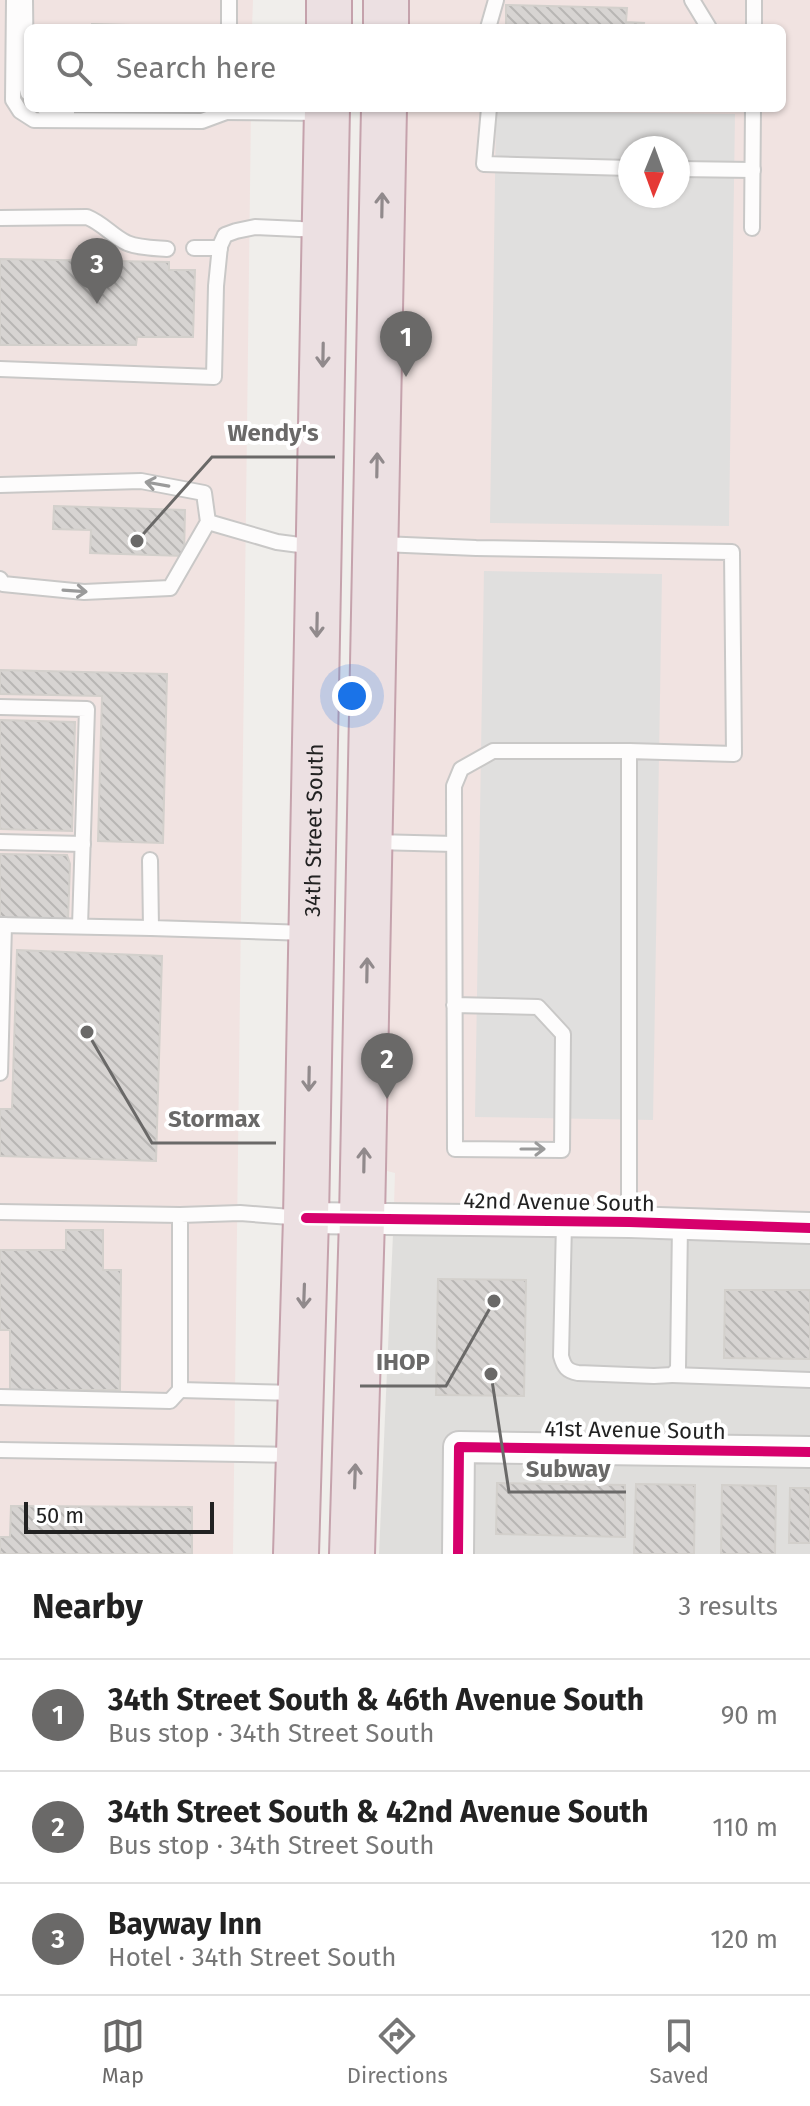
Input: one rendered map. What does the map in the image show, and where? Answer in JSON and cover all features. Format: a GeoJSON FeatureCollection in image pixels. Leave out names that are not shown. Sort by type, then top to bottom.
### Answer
{"type":"FeatureCollection","features":[{"type":"Feature","properties":{"kind":"highway"},"geometry":{"type":"LineString","coordinates":[[329,0],[329,24]]}},
{"type":"Feature","properties":{"kind":"highway"},"geometry":{"type":"LineString","coordinates":[[386,0],[386,24]]}},
{"type":"Feature","properties":{"kind":"highway","name":"34th Street South"},"geometry":{"type":"LineString","coordinates":[[296,1554],[306,1218],[327,112]]}},
{"type":"Feature","properties":{"kind":"highway"},"geometry":{"type":"LineString","coordinates":[[352,1554],[362,1219],[384,112]]}},
{"type":"Feature","properties":{"kind":"highway"},"geometry":{"type":"LineString","coordinates":[[321,420],[343,467],[342,511],[346,527],[352,537],[376,543]]}},
{"type":"Feature","properties":{"kind":"highway"},"geometry":{"type":"LineString","coordinates":[[319,547],[331,549],[340,561],[348,608],[374,662]]}},
{"type":"Feature","properties":{"kind":"street","name":"42nd Avenue South"},"geometry":{"type":"LineString","coordinates":[[306,1218],[629,1222],[810,1228]]}},
{"type":"Feature","properties":{"kind":"street","name":"41st Avenue South"},"geometry":{"type":"LineString","coordinates":[[458,1554],[459,1447],[810,1452]]}},
{"type":"Feature","properties":{"kind":"lane"},"geometry":{"type":"LineString","coordinates":[[14,0],[13,100],[20,111],[34,120],[202,121],[224,112]]}},
{"type":"Feature","properties":{"kind":"lane"},"geometry":{"type":"LineString","coordinates":[[25,0],[25,24]]}},
{"type":"Feature","properties":{"kind":"lane"},"geometry":{"type":"LineString","coordinates":[[229,0],[229,24]]}},
{"type":"Feature","properties":{"kind":"lane"},"geometry":{"type":"LineString","coordinates":[[489,24],[496,0]]}},
{"type":"Feature","properties":{"kind":"lane"},"geometry":{"type":"LineString","coordinates":[[692,0],[707,24]]}},
{"type":"Feature","properties":{"kind":"lane"},"geometry":{"type":"LineString","coordinates":[[754,0],[754,24]]}},
{"type":"Feature","properties":{"kind":"lane"},"geometry":{"type":"LineString","coordinates":[[61,112],[204,115],[219,112]]}},
{"type":"Feature","properties":{"kind":"lane"},"geometry":{"type":"LineString","coordinates":[[489,112],[484,164],[618,168]]}},
{"type":"Feature","properties":{"kind":"lane"},"geometry":{"type":"LineString","coordinates":[[752,228],[753,112]]}},
{"type":"Feature","properties":{"kind":"lane"},"geometry":{"type":"LineString","coordinates":[[690,169],[753,170]]}},
{"type":"Feature","properties":{"kind":"lane"},"geometry":{"type":"LineString","coordinates":[[0,218],[87,217],[126,243],[167,249]]}},
{"type":"Feature","properties":{"kind":"lane"},"geometry":{"type":"LineString","coordinates":[[0,369],[214,377],[216,286],[220,248],[225,235],[255,227],[325,230]]}},
{"type":"Feature","properties":{"kind":"lane"},"geometry":{"type":"LineString","coordinates":[[194,248],[220,248]]}},
{"type":"Feature","properties":{"kind":"lane"},"geometry":{"type":"LineString","coordinates":[[0,485],[141,481],[204,493],[208,522],[170,588],[84,592],[3,584],[0,579]]}},
{"type":"Feature","properties":{"kind":"lane"},"geometry":{"type":"LineString","coordinates":[[208,522],[277,542],[319,547]]}},
{"type":"Feature","properties":{"kind":"lane"},"geometry":{"type":"LineString","coordinates":[[376,543],[476,548],[732,552],[734,754],[493,751],[461,769],[454,786],[454,1005],[455,1149],[562,1150],[563,1034],[538,1007],[454,1005]]}},
{"type":"Feature","properties":{"kind":"lane"},"geometry":{"type":"LineString","coordinates":[[0,707],[87,709],[80,926]]}},
{"type":"Feature","properties":{"kind":"lane"},"geometry":{"type":"LineString","coordinates":[[629,751],[629,1222]]}},
{"type":"Feature","properties":{"kind":"lane"},"geometry":{"type":"LineString","coordinates":[[0,842],[83,844]]}},
{"type":"Feature","properties":{"kind":"lane"},"geometry":{"type":"LineString","coordinates":[[370,842],[454,844]]}},
{"type":"Feature","properties":{"kind":"lane"},"geometry":{"type":"LineString","coordinates":[[150,860],[151,928]]}},
{"type":"Feature","properties":{"kind":"lane"},"geometry":{"type":"LineString","coordinates":[[0,1073],[2,925],[312,933]]}},
{"type":"Feature","properties":{"kind":"lane"},"geometry":{"type":"LineString","coordinates":[[0,1212],[240,1213],[306,1218]]}},
{"type":"Feature","properties":{"kind":"lane"},"geometry":{"type":"LineString","coordinates":[[0,1397],[170,1401],[180,1390],[180,1215]]}},
{"type":"Feature","properties":{"kind":"lane"},"geometry":{"type":"LineString","coordinates":[[564,1223],[561,1356],[563,1365],[570,1371],[810,1380]]}},
{"type":"Feature","properties":{"kind":"lane"},"geometry":{"type":"LineString","coordinates":[[672,1375],[678,1369],[679,1359],[680,1225]]}},
{"type":"Feature","properties":{"kind":"lane"},"geometry":{"type":"LineString","coordinates":[[180,1390],[301,1393]]}},
{"type":"Feature","properties":{"kind":"lane"},"geometry":{"type":"LineString","coordinates":[[0,1450],[299,1455]]}},
{"type":"Feature","properties":{"kind":"shaded area"},"geometry":{"type":"Polygon","coordinates":[[[0,0],[253,0],[252,24],[24,24],[24,112],[251,112],[233,1554],[0,1554],[0,0]]]}},
{"type":"Feature","properties":{"kind":"shaded area"},"geometry":{"type":"Polygon","coordinates":[[[400,0],[810,0],[810,1213],[394,1205],[395,1173],[387,1171],[397,112],[786,112],[786,24],[399,24],[400,0]]]}},
{"type":"Feature","properties":{"kind":"shaded area"},"geometry":{"type":"Polygon","coordinates":[[[496,112],[735,114],[729,526],[490,523],[496,112]]]}},
{"type":"Feature","properties":{"kind":"shaded area"},"geometry":{"type":"Polygon","coordinates":[[[484,571],[662,574],[653,1120],[475,1117],[484,571]]]}},
{"type":"Feature","properties":{"kind":"shaded area"},"geometry":{"type":"Polygon","coordinates":[[[393,1234],[810,1243],[810,1554],[379,1554],[393,1234]]]}},
{"type":"Feature","properties":{"kind":"building"},"geometry":{"type":"Polygon","coordinates":[[[506,5],[627,8],[626,22],[644,23],[644,24],[506,24],[506,5]]]}},
{"type":"Feature","properties":{"kind":"building"},"geometry":{"type":"Polygon","coordinates":[[[0,259],[169,262],[169,270],[195,270],[193,337],[137,337],[136,345],[0,345],[0,259]]]}},
{"type":"Feature","properties":{"kind":"building"},"geometry":{"type":"Polygon","coordinates":[[[54,506],[185,510],[184,556],[90,553],[91,530],[53,529],[54,506]]]}},
{"type":"Feature","properties":{"kind":"building"},"geometry":{"type":"Polygon","coordinates":[[[0,670],[167,674],[163,843],[98,841],[102,696],[0,694],[0,670]]]}},
{"type":"Feature","properties":{"kind":"building"},"geometry":{"type":"Polygon","coordinates":[[[0,720],[75,722],[72,831],[0,829],[0,720]]]}},
{"type":"Feature","properties":{"kind":"building"},"geometry":{"type":"Polygon","coordinates":[[[0,854],[67,855],[70,864],[68,921],[0,918],[0,854]]]}},
{"type":"Feature","properties":{"kind":"building"},"geometry":{"type":"Polygon","coordinates":[[[17,950],[162,956],[156,1161],[0,1156],[0,1109],[12,1109],[17,950]]]}},
{"type":"Feature","properties":{"kind":"building"},"geometry":{"type":"Polygon","coordinates":[[[66,1230],[103,1230],[103,1270],[121,1270],[120,1390],[10,1390],[10,1330],[0,1330],[0,1250],[66,1250],[66,1230]]]}},
{"type":"Feature","properties":{"kind":"building"},"geometry":{"type":"Polygon","coordinates":[[[438,1279],[526,1280],[524,1396],[436,1395],[438,1279]]]}},
{"type":"Feature","properties":{"kind":"building"},"geometry":{"type":"Polygon","coordinates":[[[725,1290],[810,1290],[810,1359],[724,1358],[725,1290]]]}},
{"type":"Feature","properties":{"kind":"building"},"geometry":{"type":"Polygon","coordinates":[[[497,1483],[625,1485],[625,1537],[496,1534],[497,1483]]]}},
{"type":"Feature","properties":{"kind":"building"},"geometry":{"type":"Polygon","coordinates":[[[636,1484],[695,1485],[694,1554],[634,1554],[636,1484]]]}},
{"type":"Feature","properties":{"kind":"building"},"geometry":{"type":"Polygon","coordinates":[[[722,1485],[776,1486],[775,1554],[721,1554],[722,1485]]]}},
{"type":"Feature","properties":{"kind":"building"},"geometry":{"type":"Polygon","coordinates":[[[790,1488],[810,1488],[810,1543],[789,1543],[790,1488]]]}},
{"type":"Feature","properties":{"kind":"building"},"geometry":{"type":"Polygon","coordinates":[[[11,1506],[192,1507],[192,1554],[0,1554],[0,1537],[10,1537],[11,1506]]]}},
{"type":"Feature","properties":{"kind":"cycle path"},"geometry":{"type":"LineString","coordinates":[[306,1218],[629,1222],[810,1228]]}},
{"type":"Feature","properties":{"kind":"cycle path"},"geometry":{"type":"LineString","coordinates":[[458,1554],[459,1447],[810,1452]]}},
{"type":"Feature","properties":{"kind":"place","name":"Bayway Inn"},"geometry":{"type":"Point","coordinates":[97,304]}},
{"type":"Feature","properties":{"kind":"place","name":"34th Street South & 46th Avenue South"},"geometry":{"type":"Point","coordinates":[406,377]}},
{"type":"Feature","properties":{"kind":"place","name":"Wendy's"},"geometry":{"type":"Point","coordinates":[137,541]}},
{"type":"Feature","properties":{"kind":"place","name":"Stormax"},"geometry":{"type":"Point","coordinates":[87,1032]}},
{"type":"Feature","properties":{"kind":"place","name":"34th Street South & 42nd Avenue South"},"geometry":{"type":"Point","coordinates":[387,1099]}},
{"type":"Feature","properties":{"kind":"place","name":"IHOP"},"geometry":{"type":"Point","coordinates":[494,1301]}},
{"type":"Feature","properties":{"kind":"place","name":"Subway"},"geometry":{"type":"Point","coordinates":[491,1374]}}]}
